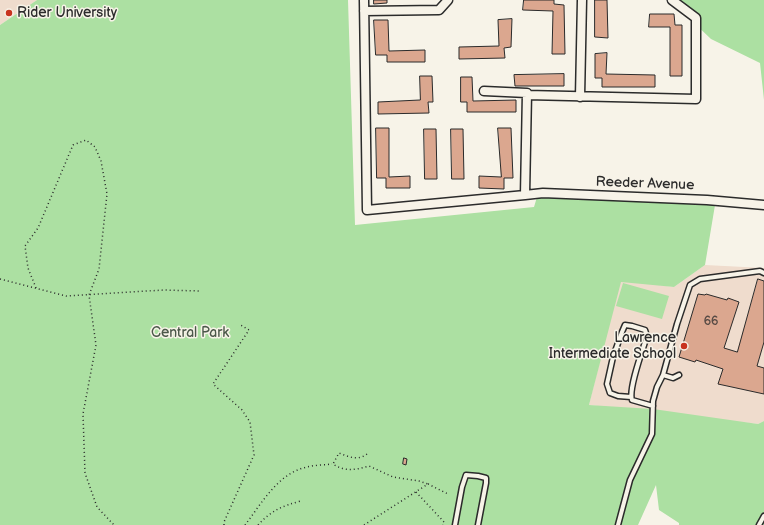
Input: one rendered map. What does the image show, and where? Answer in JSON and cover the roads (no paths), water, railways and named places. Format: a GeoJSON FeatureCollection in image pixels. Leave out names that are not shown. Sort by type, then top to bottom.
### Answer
{"type":"FeatureCollection","features":[{"type":"Feature","properties":{"kind":"street"},"geometry":{"type":"LineString","coordinates":[[364,0],[364,11],[439,10],[448,0]]}},
{"type":"Feature","properties":{"kind":"street"},"geometry":{"type":"LineString","coordinates":[[580,97],[582,0]]}},
{"type":"Feature","properties":{"kind":"street"},"geometry":{"type":"LineString","coordinates":[[526,96],[696,99],[696,18],[672,0]]}},
{"type":"Feature","properties":{"kind":"street","name":"Reeder Avenue"},"geometry":{"type":"LineString","coordinates":[[364,11],[367,210],[543,193],[764,204]]}},
{"type":"Feature","properties":{"kind":"street"},"geometry":{"type":"LineString","coordinates":[[484,91],[527,92],[525,195]]}},
{"type":"Feature","properties":{"kind":"lane"},"geometry":{"type":"LineString","coordinates":[[618,525],[630,480],[652,434],[653,406],[657,387],[663,375],[677,324],[690,285],[700,279],[713,276],[760,272],[764,273]]}},
{"type":"Feature","properties":{"kind":"lane"},"geometry":{"type":"LineString","coordinates":[[631,397],[631,388],[647,336],[645,330],[625,325],[613,357],[607,384],[610,393],[618,396],[631,397],[632,400],[653,406]]}},
{"type":"Feature","properties":{"kind":"lane"},"geometry":{"type":"LineString","coordinates":[[663,375],[673,378],[679,375]]}},
{"type":"Feature","properties":{"kind":"lane"},"geometry":{"type":"LineString","coordinates":[[455,525],[462,487],[466,475],[486,478],[478,525]]}},
{"type":"Feature","properties":{"kind":"lane"},"geometry":{"type":"LineString","coordinates":[[759,525],[764,516]]}},
{"type":"Feature","properties":{"kind":"place","name":"Rider University"},"geometry":{"type":"Point","coordinates":[9,13]}},
{"type":"Feature","properties":{"kind":"place","name":"Lawrence Intermediate School"},"geometry":{"type":"Point","coordinates":[684,346]}},
{"type":"Feature","properties":{"kind":"park label","name":"Central Park"},"geometry":{"type":"Point","coordinates":[190,333]}}]}
